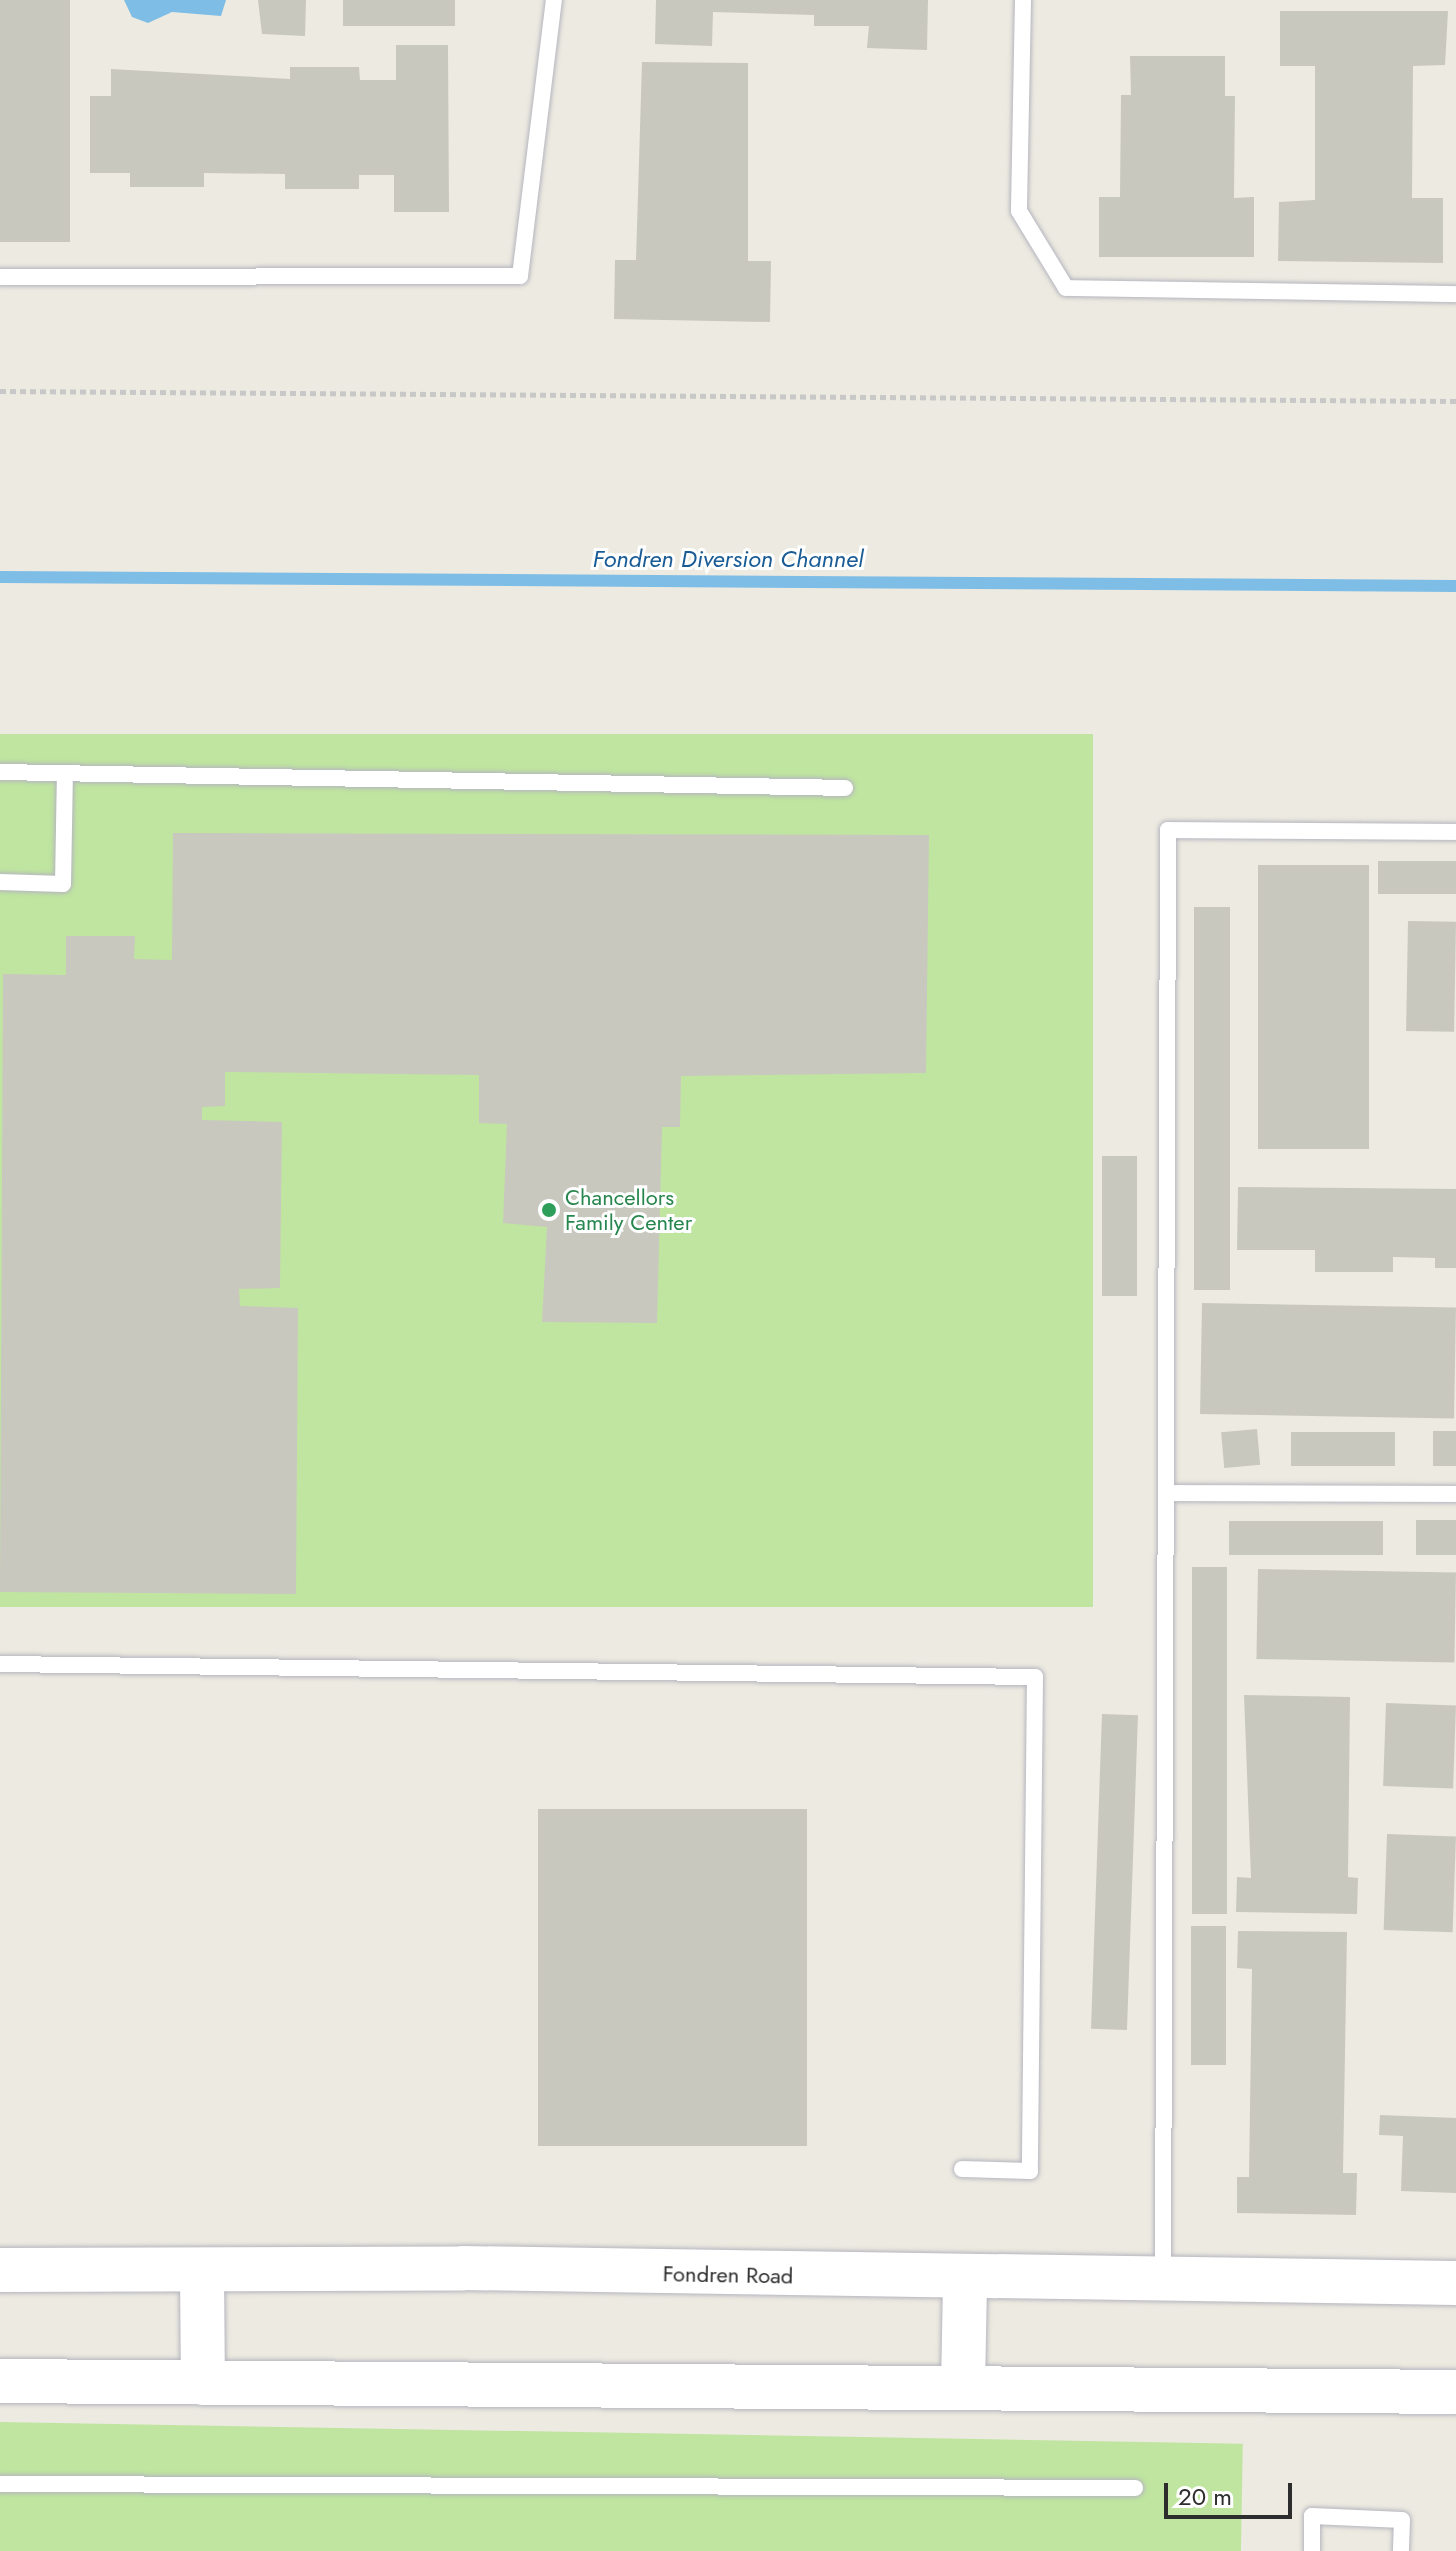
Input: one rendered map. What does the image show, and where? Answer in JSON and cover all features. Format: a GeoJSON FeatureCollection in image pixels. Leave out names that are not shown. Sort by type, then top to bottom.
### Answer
{"type":"FeatureCollection","features":[{"type":"Feature","properties":{"kind":"main road","name":"Fondren Road"},"geometry":{"type":"LineString","coordinates":[[0,2270],[202,2274],[463,2268],[965,2281],[1456,2283]]}},
{"type":"Feature","properties":{"kind":"main road"},"geometry":{"type":"LineString","coordinates":[[202,2274],[203,2383]]}},
{"type":"Feature","properties":{"kind":"main road"},"geometry":{"type":"LineString","coordinates":[[963,2387],[965,2281]]}},
{"type":"Feature","properties":{"kind":"main road"},"geometry":{"type":"LineString","coordinates":[[0,2381],[1456,2392]]}},
{"type":"Feature","properties":{"kind":"lane"},"geometry":{"type":"LineString","coordinates":[[0,277],[520,276],[554,0]]}},
{"type":"Feature","properties":{"kind":"lane"},"geometry":{"type":"LineString","coordinates":[[1023,0],[1019,211],[1066,288],[1456,294]]}},
{"type":"Feature","properties":{"kind":"lane"},"geometry":{"type":"LineString","coordinates":[[0,772],[845,788]]}},
{"type":"Feature","properties":{"kind":"lane"},"geometry":{"type":"LineString","coordinates":[[0,882],[63,884],[65,773]]}},
{"type":"Feature","properties":{"kind":"lane"},"geometry":{"type":"LineString","coordinates":[[1163,2280],[1168,830],[1456,832]]}},
{"type":"Feature","properties":{"kind":"lane"},"geometry":{"type":"LineString","coordinates":[[1167,1493],[1456,1494]]}},
{"type":"Feature","properties":{"kind":"lane"},"geometry":{"type":"LineString","coordinates":[[0,1664],[1035,1677],[1030,2171],[962,2169]]}},
{"type":"Feature","properties":{"kind":"lane"},"geometry":{"type":"LineString","coordinates":[[0,2484],[1135,2488]]}},
{"type":"Feature","properties":{"kind":"lane"},"geometry":{"type":"LineString","coordinates":[[1312,2551],[1312,2516],[1402,2520],[1401,2551]]}},
{"type":"Feature","properties":{"kind":"path"},"geometry":{"type":"LineString","coordinates":[[0,391],[1456,401]]}},
{"type":"Feature","properties":{"kind":"green space","name":"Chancellors Family Center"},"geometry":{"type":"Polygon","coordinates":[[[0,734],[1093,734],[1093,1607],[0,1607],[0,734]]]}},
{"type":"Feature","properties":{"kind":"green space"},"geometry":{"type":"Polygon","coordinates":[[[0,2422],[1243,2444],[1241,2551],[0,2551],[0,2422]]]}},
{"type":"Feature","properties":{"kind":"water"},"geometry":{"type":"Polygon","coordinates":[[[124,0],[226,0],[221,16],[172,12],[148,23],[132,17],[124,0]]]}},
{"type":"Feature","properties":{"kind":"building"},"geometry":{"type":"Polygon","coordinates":[[[0,0],[70,0],[70,242],[0,242],[0,0]]]}},
{"type":"Feature","properties":{"kind":"building"},"geometry":{"type":"Polygon","coordinates":[[[258,0],[306,0],[305,36],[262,34],[258,0]]]}},
{"type":"Feature","properties":{"kind":"building"},"geometry":{"type":"Polygon","coordinates":[[[343,0],[455,0],[455,26],[343,26],[343,0]]]}},
{"type":"Feature","properties":{"kind":"building"},"geometry":{"type":"Polygon","coordinates":[[[656,0],[928,0],[927,50],[867,48],[869,26],[814,26],[814,15],[713,12],[712,46],[655,44],[656,0]]]}},
{"type":"Feature","properties":{"kind":"building"},"geometry":{"type":"Polygon","coordinates":[[[1280,11],[1448,11],[1445,65],[1413,66],[1412,198],[1443,198],[1443,263],[1278,261],[1279,202],[1315,200],[1315,66],[1280,66],[1280,11]]]}},
{"type":"Feature","properties":{"kind":"building"},"geometry":{"type":"Polygon","coordinates":[[[396,45],[448,45],[449,212],[394,212],[394,175],[359,175],[359,189],[285,189],[285,174],[204,173],[204,187],[130,187],[130,173],[90,173],[90,96],[111,96],[111,69],[290,79],[290,67],[359,67],[360,80],[396,80],[396,45]]]}},
{"type":"Feature","properties":{"kind":"building"},"geometry":{"type":"Polygon","coordinates":[[[1130,56],[1225,56],[1225,96],[1235,96],[1234,198],[1254,197],[1254,257],[1099,257],[1099,197],[1120,197],[1121,95],[1131,95],[1130,56]]]}},
{"type":"Feature","properties":{"kind":"building"},"geometry":{"type":"Polygon","coordinates":[[[642,62],[748,63],[748,261],[771,261],[770,322],[614,319],[615,260],[636,260],[642,62]]]}},
{"type":"Feature","properties":{"kind":"building"},"geometry":{"type":"Polygon","coordinates":[[[173,833],[929,835],[926,1073],[681,1076],[680,1127],[662,1127],[657,1323],[542,1322],[547,1227],[503,1223],[507,1124],[479,1123],[479,1075],[225,1072],[225,1106],[202,1107],[202,1120],[282,1122],[280,1288],[239,1289],[240,1306],[298,1308],[296,1594],[0,1592],[3,974],[66,975],[66,936],[135,936],[134,959],[172,960],[173,833]]]}},
{"type":"Feature","properties":{"kind":"building"},"geometry":{"type":"Polygon","coordinates":[[[1378,861],[1456,861],[1456,894],[1378,894],[1378,861]]]}},
{"type":"Feature","properties":{"kind":"building"},"geometry":{"type":"Polygon","coordinates":[[[1258,865],[1369,865],[1369,1149],[1258,1149],[1258,865]]]}},
{"type":"Feature","properties":{"kind":"building"},"geometry":{"type":"Polygon","coordinates":[[[1194,907],[1230,907],[1230,1290],[1194,1290],[1194,907]]]}},
{"type":"Feature","properties":{"kind":"building"},"geometry":{"type":"Polygon","coordinates":[[[1408,921],[1456,922],[1454,1032],[1406,1031],[1408,921]]]}},
{"type":"Feature","properties":{"kind":"building"},"geometry":{"type":"Polygon","coordinates":[[[1102,1156],[1137,1156],[1137,1296],[1102,1296],[1102,1156]]]}},
{"type":"Feature","properties":{"kind":"building"},"geometry":{"type":"Polygon","coordinates":[[[1238,1187],[1456,1189],[1456,1268],[1435,1268],[1435,1258],[1393,1257],[1393,1272],[1315,1272],[1315,1250],[1237,1250],[1238,1187]]]}},
{"type":"Feature","properties":{"kind":"building"},"geometry":{"type":"Polygon","coordinates":[[[1202,1303],[1456,1307],[1454,1418],[1200,1414],[1202,1303]]]}},
{"type":"Feature","properties":{"kind":"building"},"geometry":{"type":"Polygon","coordinates":[[[1257,1429],[1260,1465],[1224,1468],[1221,1432],[1257,1429]]]}},
{"type":"Feature","properties":{"kind":"building"},"geometry":{"type":"Polygon","coordinates":[[[1433,1431],[1456,1431],[1456,1466],[1433,1466],[1433,1431]]]}},
{"type":"Feature","properties":{"kind":"building"},"geometry":{"type":"Polygon","coordinates":[[[1291,1432],[1395,1432],[1395,1466],[1291,1466],[1291,1432]]]}},
{"type":"Feature","properties":{"kind":"building"},"geometry":{"type":"Polygon","coordinates":[[[1416,1520],[1456,1520],[1456,1555],[1416,1555],[1416,1520]]]}},
{"type":"Feature","properties":{"kind":"building"},"geometry":{"type":"Polygon","coordinates":[[[1229,1521],[1383,1521],[1383,1555],[1229,1555],[1229,1521]]]}},
{"type":"Feature","properties":{"kind":"building"},"geometry":{"type":"Polygon","coordinates":[[[1192,1567],[1227,1567],[1227,1914],[1192,1914],[1192,1567]]]}},
{"type":"Feature","properties":{"kind":"building"},"geometry":{"type":"Polygon","coordinates":[[[1258,1569],[1456,1572],[1454,1662],[1256,1659],[1258,1569]]]}},
{"type":"Feature","properties":{"kind":"building"},"geometry":{"type":"Polygon","coordinates":[[[1244,1695],[1350,1697],[1348,1877],[1358,1878],[1357,1914],[1236,1912],[1237,1877],[1251,1878],[1244,1695]]]}},
{"type":"Feature","properties":{"kind":"building"},"geometry":{"type":"Polygon","coordinates":[[[1386,1703],[1456,1705],[1453,1788],[1383,1786],[1386,1703]]]}},
{"type":"Feature","properties":{"kind":"building"},"geometry":{"type":"Polygon","coordinates":[[[1102,1714],[1138,1715],[1127,2030],[1091,2029],[1102,1714]]]}},
{"type":"Feature","properties":{"kind":"building"},"geometry":{"type":"Polygon","coordinates":[[[538,1809],[807,1809],[807,2146],[538,2146],[538,1809]]]}},
{"type":"Feature","properties":{"kind":"building"},"geometry":{"type":"Polygon","coordinates":[[[1387,1834],[1456,1836],[1453,1932],[1384,1930],[1387,1834]]]}},
{"type":"Feature","properties":{"kind":"building"},"geometry":{"type":"Polygon","coordinates":[[[1191,1926],[1226,1926],[1226,2065],[1191,2065],[1191,1926]]]}},
{"type":"Feature","properties":{"kind":"building"},"geometry":{"type":"Polygon","coordinates":[[[1238,1931],[1347,1932],[1343,2173],[1357,2173],[1356,2215],[1237,2213],[1237,2177],[1249,2177],[1252,1969],[1237,1968],[1238,1931]]]}},
{"type":"Feature","properties":{"kind":"building"},"geometry":{"type":"Polygon","coordinates":[[[1380,2115],[1456,2118],[1456,2193],[1401,2191],[1403,2136],[1379,2135],[1380,2115]]]}},
{"type":"Feature","properties":{"kind":"waterway","name":"Fondren Diversion Channel"},"geometry":{"type":"LineString","coordinates":[[0,577],[1456,586]]}},
{"type":"Feature","properties":{"kind":"place","name":"Chancellors Family Center"},"geometry":{"type":"Point","coordinates":[549,1210]}}]}
